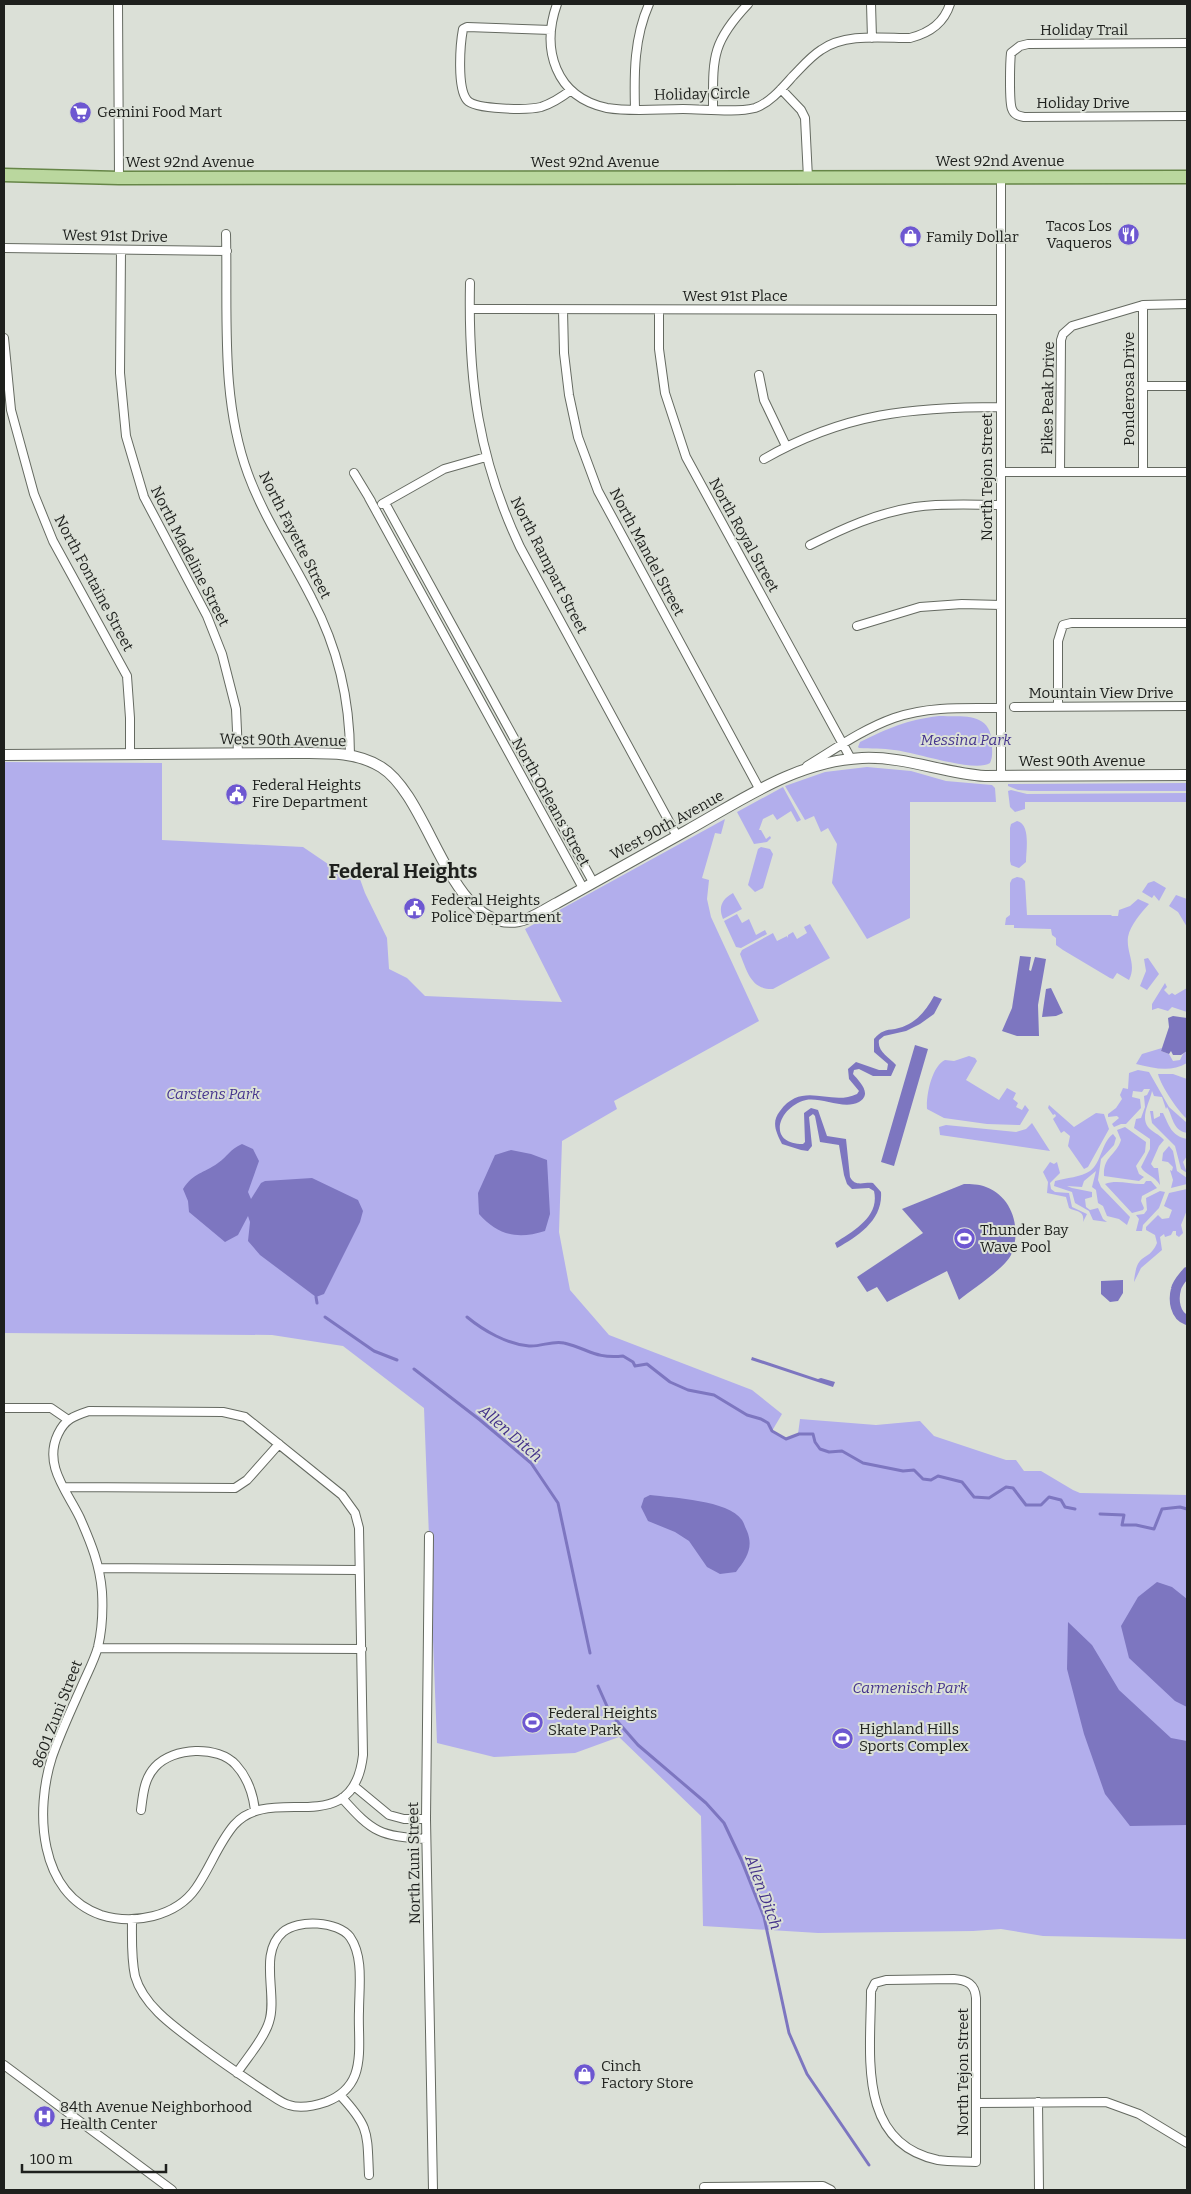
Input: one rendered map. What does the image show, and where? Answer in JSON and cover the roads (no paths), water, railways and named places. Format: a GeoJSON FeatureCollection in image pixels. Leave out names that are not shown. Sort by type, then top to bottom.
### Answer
{"type":"FeatureCollection","features":[{"type":"Feature","properties":{"kind":"main road","name":"West 92nd Avenue"},"geometry":{"type":"LineString","coordinates":[[4,175],[119,178],[1187,178]]}},
{"type":"Feature","properties":{"kind":"street"},"geometry":{"type":"LineString","coordinates":[[118,4],[119,178]]}},
{"type":"Feature","properties":{"kind":"street","name":"Holiday Circle"},"geometry":{"type":"LineString","coordinates":[[557,4],[551,30],[553,61],[557,71],[571,90],[589,102],[606,108],[713,110],[757,107],[781,89],[821,49],[848,40],[920,36],[938,25],[947,13],[950,4]]}},
{"type":"Feature","properties":{"kind":"street"},"geometry":{"type":"LineString","coordinates":[[634,109],[636,46],[641,24],[649,4]]}},
{"type":"Feature","properties":{"kind":"street"},"geometry":{"type":"LineString","coordinates":[[713,110],[713,75],[719,42],[732,21],[748,4]]}},
{"type":"Feature","properties":{"kind":"street"},"geometry":{"type":"LineString","coordinates":[[872,4],[872,38]]}},
{"type":"Feature","properties":{"kind":"street"},"geometry":{"type":"LineString","coordinates":[[551,30],[467,27],[463,29],[461,89],[466,100],[475,104],[529,109],[554,101],[571,90]]}},
{"type":"Feature","properties":{"kind":"street","name":"Holiday Trail"},"geometry":{"type":"LineString","coordinates":[[1010,81],[1011,53],[1020,46],[1028,44],[1187,43]]}},
{"type":"Feature","properties":{"kind":"street","name":"Holiday Drive"},"geometry":{"type":"LineString","coordinates":[[1010,81],[1011,108],[1018,116],[1187,116]]}},
{"type":"Feature","properties":{"kind":"street"},"geometry":{"type":"LineString","coordinates":[[781,89],[801,110],[805,118],[808,178]]}},
{"type":"Feature","properties":{"kind":"street","name":"North Tejon Street"},"geometry":{"type":"LineString","coordinates":[[1001,178],[1001,776]]}},
{"type":"Feature","properties":{"kind":"street","name":"North Fayette Street"},"geometry":{"type":"LineString","coordinates":[[226,234],[227,365],[231,411],[238,442],[247,473],[262,509],[312,598],[333,646],[347,700],[350,755]]}},
{"type":"Feature","properties":{"kind":"street","name":"West 91st Drive"},"geometry":{"type":"LineString","coordinates":[[4,248],[227,251]]}},
{"type":"Feature","properties":{"kind":"street","name":"North Madeline Street"},"geometry":{"type":"LineString","coordinates":[[121,250],[120,373],[126,436],[144,497],[207,616],[222,654],[236,709],[238,753]]}},
{"type":"Feature","properties":{"kind":"street","name":"North Rampart Street"},"geometry":{"type":"LineString","coordinates":[[470,283],[472,385],[486,456],[501,503],[520,546],[677,836]]}},
{"type":"Feature","properties":{"kind":"street","name":"Pikes Peak Drive"},"geometry":{"type":"LineString","coordinates":[[1060,472],[1061,340],[1063,334],[1072,326],[1143,305],[1187,304]]}},
{"type":"Feature","properties":{"kind":"street","name":"Ponderosa Drive"},"geometry":{"type":"LineString","coordinates":[[1142,472],[1143,305]]}},
{"type":"Feature","properties":{"kind":"street","name":"West 91st Place"},"geometry":{"type":"LineString","coordinates":[[470,309],[1001,310]]}},
{"type":"Feature","properties":{"kind":"street","name":"North Mandel Street"},"geometry":{"type":"LineString","coordinates":[[563,310],[564,353],[569,395],[578,437],[598,491],[760,790]]}},
{"type":"Feature","properties":{"kind":"street","name":"North Royal Street"},"geometry":{"type":"LineString","coordinates":[[659,310],[660,349],[665,393],[686,458],[851,759]]}},
{"type":"Feature","properties":{"kind":"street","name":"North Fontaine Street"},"geometry":{"type":"LineString","coordinates":[[4,338],[11,410],[34,494],[53,541],[127,676],[130,754]]}},
{"type":"Feature","properties":{"kind":"street"},"geometry":{"type":"LineString","coordinates":[[758,375],[764,400],[786,446]]}},
{"type":"Feature","properties":{"kind":"street"},"geometry":{"type":"LineString","coordinates":[[1144,386],[1187,386]]}},
{"type":"Feature","properties":{"kind":"street"},"geometry":{"type":"LineString","coordinates":[[764,459],[786,446],[831,428],[873,416],[918,409],[1001,407]]}},
{"type":"Feature","properties":{"kind":"street"},"geometry":{"type":"LineString","coordinates":[[369,498],[375,504],[385,503],[399,493],[444,469],[486,456]]}},
{"type":"Feature","properties":{"kind":"street"},"geometry":{"type":"LineString","coordinates":[[1001,472],[1187,472]]}},
{"type":"Feature","properties":{"kind":"street","name":"North Orleans Street"},"geometry":{"type":"LineString","coordinates":[[354,473],[583,888]]}},
{"type":"Feature","properties":{"kind":"street","name":"North Orleans Street"},"geometry":{"type":"LineString","coordinates":[[385,503],[593,882]]}},
{"type":"Feature","properties":{"kind":"street"},"geometry":{"type":"LineString","coordinates":[[810,545],[853,524],[900,510],[936,505],[1001,505]]}},
{"type":"Feature","properties":{"kind":"street"},"geometry":{"type":"LineString","coordinates":[[857,626],[920,607],[962,604],[1001,605]]}},
{"type":"Feature","properties":{"kind":"street"},"geometry":{"type":"LineString","coordinates":[[437,623],[448,617]]}},
{"type":"Feature","properties":{"kind":"street"},"geometry":{"type":"LineString","coordinates":[[1058,706],[1058,641],[1059,632],[1063,625],[1071,623],[1187,623]]}},
{"type":"Feature","properties":{"kind":"street","name":"Mountain View Drive"},"geometry":{"type":"LineString","coordinates":[[1014,707],[1187,706]]}},
{"type":"Feature","properties":{"kind":"street","name":"West 90th Avenue"},"geometry":{"type":"LineString","coordinates":[[4,755],[328,753],[350,755],[382,768],[403,787],[468,900],[481,912],[497,920],[520,921],[801,769],[880,724],[917,712],[942,709],[1001,708]]}},
{"type":"Feature","properties":{"kind":"street","name":"North Orleans Street"},"geometry":{"type":"LineString","coordinates":[[495,729],[506,723]]}},
{"type":"Feature","properties":{"kind":"street","name":"West 90th Avenue"},"geometry":{"type":"LineString","coordinates":[[801,769],[851,759],[897,760],[971,775],[1187,775]]}},
{"type":"Feature","properties":{"kind":"street"},"geometry":{"type":"LineString","coordinates":[[4,1408],[52,1408],[67,1419],[89,1411],[223,1412],[244,1417],[334,1487],[351,1506],[359,1528],[363,1756],[354,1786],[342,1798],[318,1807],[256,1810],[246,1780],[236,1765],[218,1754],[195,1752],[178,1754],[163,1760],[156,1766],[144,1787],[141,1810]]}},
{"type":"Feature","properties":{"kind":"street","name":"8601 Zuni Street"},"geometry":{"type":"LineString","coordinates":[[67,1419],[54,1443],[52,1457],[55,1470],[88,1537],[100,1568],[102,1595],[98,1648],[61,1733],[48,1772],[44,1801],[46,1846],[55,1874],[76,1900],[101,1915],[132,1919],[156,1916],[170,1910],[190,1895],[234,1825],[246,1814],[256,1810]]}},
{"type":"Feature","properties":{"kind":"street"},"geometry":{"type":"LineString","coordinates":[[64,1487],[235,1488],[247,1480],[278,1444]]}},
{"type":"Feature","properties":{"kind":"street","name":"North Zuni Street"},"geometry":{"type":"LineString","coordinates":[[429,1536],[426,1839],[433,2190]]}},
{"type":"Feature","properties":{"kind":"street"},"geometry":{"type":"LineString","coordinates":[[100,1568],[359,1570]]}},
{"type":"Feature","properties":{"kind":"street","name":"8601 Zuni Street"},"geometry":{"type":"LineString","coordinates":[[98,1648],[362,1649]]}},
{"type":"Feature","properties":{"kind":"street"},"geometry":{"type":"LineString","coordinates":[[354,1786],[389,1815],[404,1819],[426,1819]]}},
{"type":"Feature","properties":{"kind":"street"},"geometry":{"type":"LineString","coordinates":[[342,1798],[357,1815],[376,1831],[395,1837],[426,1839]]}},
{"type":"Feature","properties":{"kind":"street"},"geometry":{"type":"LineString","coordinates":[[132,1919],[132,1961],[136,1978],[149,2002],[173,2025],[236,2073],[288,2105],[307,2107],[318,2105],[340,2095],[351,2083],[357,2066],[358,1965],[356,1951],[348,1935],[332,1926],[296,1926],[284,1931],[276,1940],[272,1951],[270,2022],[236,2073]]}},
{"type":"Feature","properties":{"kind":"street","name":"North Tejon Street"},"geometry":{"type":"LineString","coordinates":[[954,1979],[971,1983],[975,1990],[976,1998],[976,2103],[976,2162],[938,2160],[912,2150],[899,2142],[882,2120],[874,2099],[871,2075],[871,1991],[875,1983],[886,1980],[954,1979]]}},
{"type":"Feature","properties":{"kind":"street"},"geometry":{"type":"LineString","coordinates":[[4,2064],[172,2190]]}},
{"type":"Feature","properties":{"kind":"street"},"geometry":{"type":"LineString","coordinates":[[340,2095],[360,2118],[366,2129],[369,2175]]}},
{"type":"Feature","properties":{"kind":"street"},"geometry":{"type":"LineString","coordinates":[[1038,2102],[1039,2190]]}},
{"type":"Feature","properties":{"kind":"street"},"geometry":{"type":"LineString","coordinates":[[976,2103],[1113,2104],[1139,2114],[1187,2143]]}},
{"type":"Feature","properties":{"kind":"street"},"geometry":{"type":"LineString","coordinates":[[704,2187],[823,2186],[831,2190]]}},
{"type":"Feature","properties":{"kind":"waterway"},"geometry":{"type":"LineString","coordinates":[[1187,1272],[1180,1280],[1175,1298],[1177,1311],[1187,1320]]}},
{"type":"Feature","properties":{"kind":"waterway","name":"Allen Ditch"},"geometry":{"type":"LineString","coordinates":[[316,1297],[317,1303]]}},
{"type":"Feature","properties":{"kind":"waterway","name":"Allen Ditch"},"geometry":{"type":"LineString","coordinates":[[325,1317],[374,1351],[397,1360]]}},
{"type":"Feature","properties":{"kind":"waterway"},"geometry":{"type":"LineString","coordinates":[[467,1317],[488,1332],[512,1343],[533,1346],[560,1342],[599,1355],[623,1356],[633,1362],[635,1366],[647,1364],[670,1382],[688,1390],[714,1395],[747,1415],[761,1419],[768,1423],[772,1431],[786,1439],[799,1434],[813,1434],[815,1442],[820,1449],[829,1452],[842,1451],[863,1463],[903,1471],[914,1470],[923,1479],[931,1480],[938,1476],[962,1482],[974,1497],[989,1498],[1006,1487],[1013,1488],[1026,1505],[1041,1505],[1049,1497],[1061,1500],[1065,1507],[1075,1509]]}},
{"type":"Feature","properties":{"kind":"waterway","name":"Allen Ditch"},"geometry":{"type":"LineString","coordinates":[[414,1369],[480,1420],[531,1463],[558,1503],[590,1653]]}},
{"type":"Feature","properties":{"kind":"waterway"},"geometry":{"type":"LineString","coordinates":[[1100,1514],[1124,1515],[1122,1525],[1136,1525],[1154,1529],[1162,1509],[1180,1507],[1187,1509]]}},
{"type":"Feature","properties":{"kind":"waterway","name":"Allen Ditch"},"geometry":{"type":"LineString","coordinates":[[598,1686],[610,1713],[638,1745],[706,1803],[724,1823],[741,1859],[764,1917],[789,2033],[807,2074],[869,2165]]}},
{"type":"Feature","properties":{"kind":"place","name":"Gemini Food Mart"},"geometry":{"type":"Point","coordinates":[81,112]}},
{"type":"Feature","properties":{"kind":"place","name":"Tacos Los Vaqueros"},"geometry":{"type":"Point","coordinates":[1128,235]}},
{"type":"Feature","properties":{"kind":"place","name":"Family Dollar"},"geometry":{"type":"Point","coordinates":[910,237]}},
{"type":"Feature","properties":{"kind":"place","name":"Federal Heights Fire Department"},"geometry":{"type":"Point","coordinates":[236,794]}},
{"type":"Feature","properties":{"kind":"place","name":"Federal Heights Police Department"},"geometry":{"type":"Point","coordinates":[415,909]}},
{"type":"Feature","properties":{"kind":"place","name":"Thunder Bay Wave Pool"},"geometry":{"type":"Point","coordinates":[964,1239]}},
{"type":"Feature","properties":{"kind":"place","name":"Federal Heights Skate Park"},"geometry":{"type":"Point","coordinates":[532,1722]}},
{"type":"Feature","properties":{"kind":"place","name":"Highland Hills Sports Complex"},"geometry":{"type":"Point","coordinates":[843,1738]}},
{"type":"Feature","properties":{"kind":"place","name":"Cinch Factory Store"},"geometry":{"type":"Point","coordinates":[585,2075]}},
{"type":"Feature","properties":{"kind":"place","name":"84th Avenue Neighborhood Health Center"},"geometry":{"type":"Point","coordinates":[44,2116]}},
{"type":"Feature","properties":{"kind":"district","name":"Federal Heights"},"geometry":{"type":"Point","coordinates":[403,871]}},
{"type":"Feature","properties":{"kind":"park label","name":"Messina Park"},"geometry":{"type":"Point","coordinates":[966,740]}},
{"type":"Feature","properties":{"kind":"park label","name":"Carstens Park"},"geometry":{"type":"Point","coordinates":[213,1094]}},
{"type":"Feature","properties":{"kind":"park label","name":"Carmenisch Park"},"geometry":{"type":"Point","coordinates":[910,1688]}}]}
